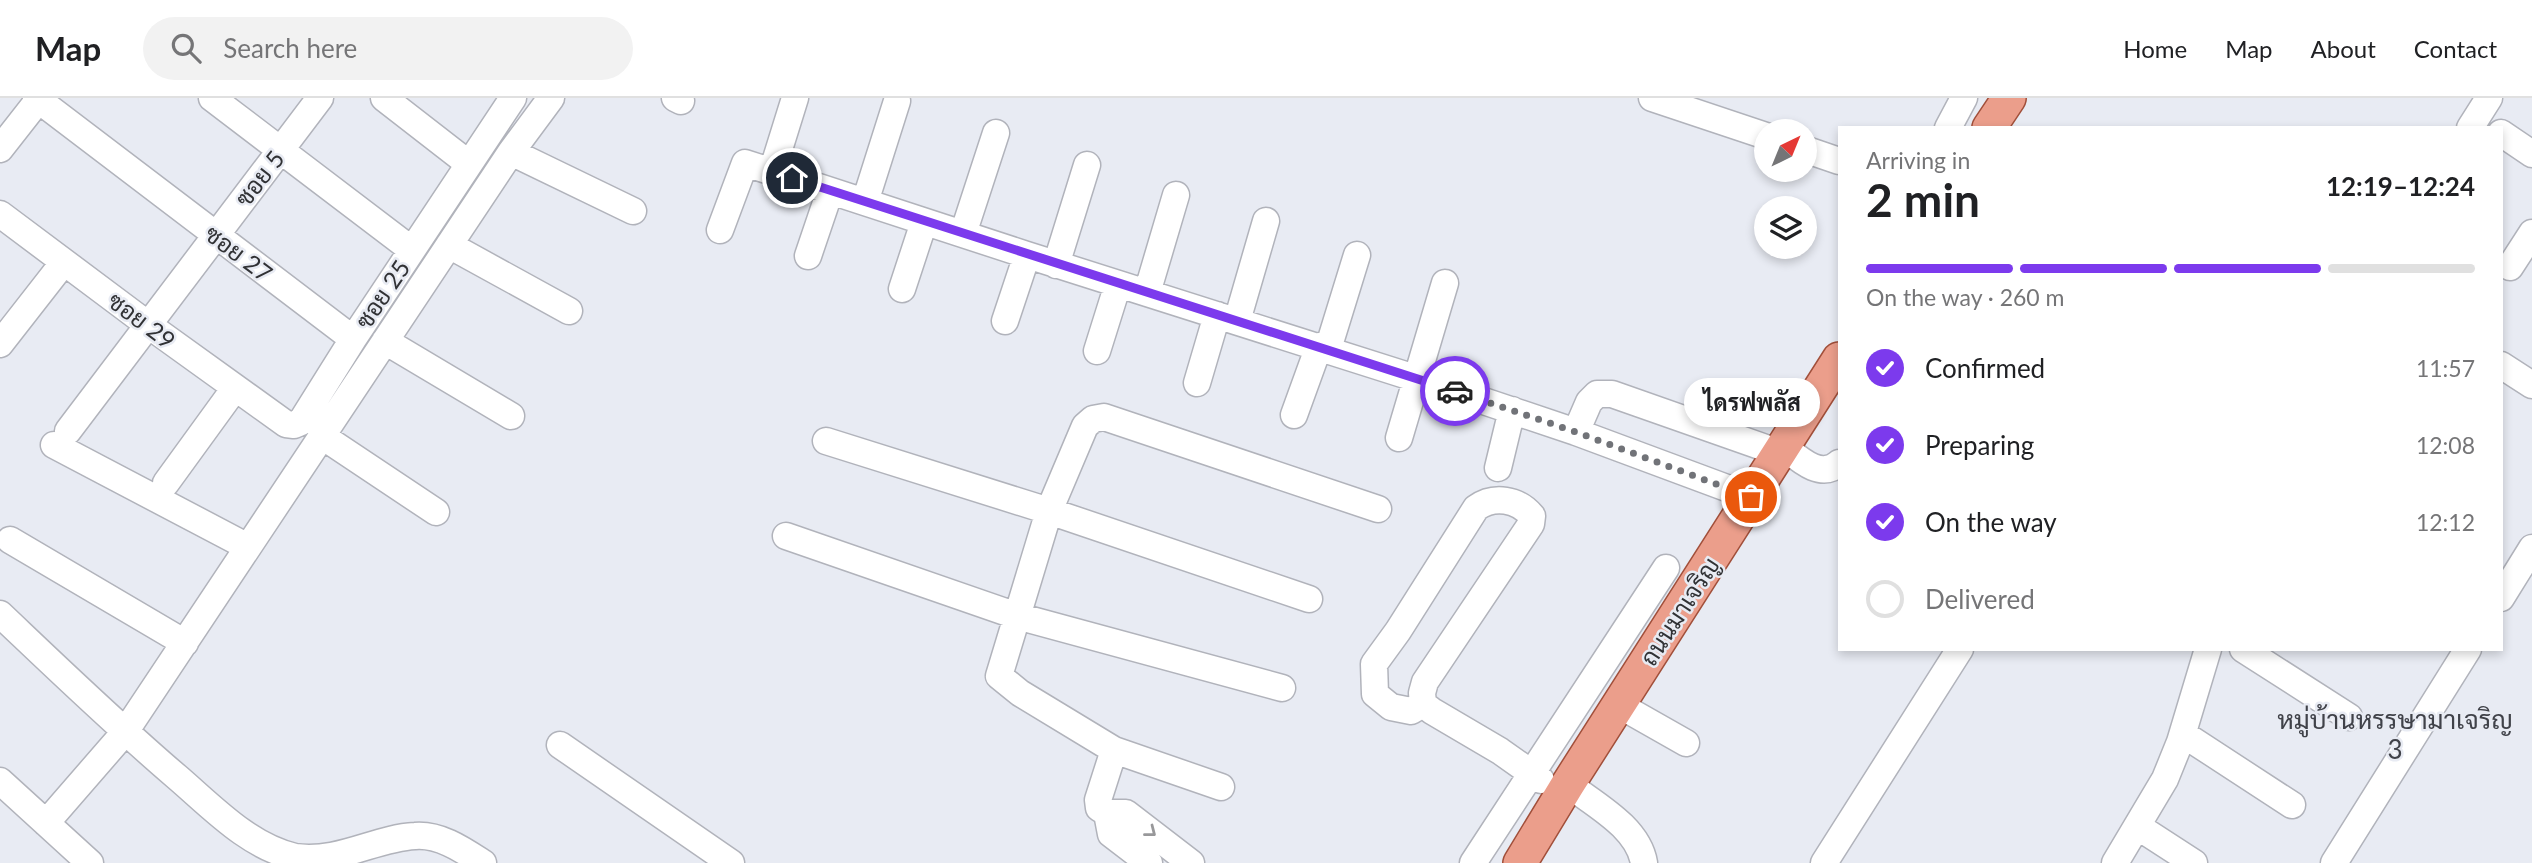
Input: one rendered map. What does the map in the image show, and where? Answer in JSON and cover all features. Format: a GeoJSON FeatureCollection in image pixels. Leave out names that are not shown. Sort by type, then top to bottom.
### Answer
{"type":"FeatureCollection","features":[{"type":"Feature","properties":{"kind":"main road"},"geometry":{"type":"LineString","coordinates":[[1990,126],[2008,98]]}},
{"type":"Feature","properties":{"kind":"main road","name":"ถนนมาเจริญ"},"geometry":{"type":"LineString","coordinates":[[1520,863],[1552,786],[1619,705],[1838,361]]}},
{"type":"Feature","properties":{"kind":"street"},"geometry":{"type":"LineString","coordinates":[[212,98],[412,250]]}},
{"type":"Feature","properties":{"kind":"street","name":"ซอย 5"},"geometry":{"type":"LineString","coordinates":[[248,547],[61,438],[320,98]]}},
{"type":"Feature","properties":{"kind":"street"},"geometry":{"type":"LineString","coordinates":[[384,98],[469,164]]}},
{"type":"Feature","properties":{"kind":"street","name":"ซอย 25"},"geometry":{"type":"LineString","coordinates":[[353,339],[513,98]]}},
{"type":"Feature","properties":{"kind":"street"},"geometry":{"type":"LineString","coordinates":[[46,823],[125,732],[511,152],[551,98]]}},
{"type":"Feature","properties":{"kind":"street"},"geometry":{"type":"LineString","coordinates":[[772,172],[795,98]]}},
{"type":"Feature","properties":{"kind":"street"},"geometry":{"type":"LineString","coordinates":[[1651,98],[1754,132]]}},
{"type":"Feature","properties":{"kind":"street"},"geometry":{"type":"LineString","coordinates":[[1949,126],[1964,98]]}},
{"type":"Feature","properties":{"kind":"street"},"geometry":{"type":"LineString","coordinates":[[0,149],[38,99]]}},
{"type":"Feature","properties":{"kind":"street","name":"ซอย 27"},"geometry":{"type":"LineString","coordinates":[[38,99],[353,339]]}},
{"type":"Feature","properties":{"kind":"street"},"geometry":{"type":"LineString","coordinates":[[865,202],[897,101]]}},
{"type":"Feature","properties":{"kind":"street"},"geometry":{"type":"LineString","coordinates":[[962,234],[996,133]]}},
{"type":"Feature","properties":{"kind":"street"},"geometry":{"type":"LineString","coordinates":[[2503,134],[2532,154]]}},
{"type":"Feature","properties":{"kind":"street"},"geometry":{"type":"LineString","coordinates":[[511,152],[633,211]]}},
{"type":"Feature","properties":{"kind":"street"},"geometry":{"type":"LineString","coordinates":[[1817,153],[1838,161]]}},
{"type":"Feature","properties":{"kind":"street"},"geometry":{"type":"LineString","coordinates":[[720,230],[745,163],[1512,410],[1751,497]]}},
{"type":"Feature","properties":{"kind":"street"},"geometry":{"type":"LineString","coordinates":[[1056,265],[1087,165]]}},
{"type":"Feature","properties":{"kind":"street"},"geometry":{"type":"LineString","coordinates":[[808,256],[830,191]]}},
{"type":"Feature","properties":{"kind":"street"},"geometry":{"type":"LineString","coordinates":[[1147,293],[1176,195]]}},
{"type":"Feature","properties":{"kind":"street","name":"ซอย 29"},"geometry":{"type":"LineString","coordinates":[[0,214],[286,424],[295,425],[301,422],[353,339]]}},
{"type":"Feature","properties":{"kind":"street"},"geometry":{"type":"LineString","coordinates":[[1197,383],[1227,318],[1266,221]]}},
{"type":"Feature","properties":{"kind":"street"},"geometry":{"type":"LineString","coordinates":[[902,289],[924,222]]}},
{"type":"Feature","properties":{"kind":"street"},"geometry":{"type":"LineString","coordinates":[[2510,267],[2532,233]]}},
{"type":"Feature","properties":{"kind":"street"},"geometry":{"type":"LineString","coordinates":[[449,245],[569,311]]}},
{"type":"Feature","properties":{"kind":"street"},"geometry":{"type":"LineString","coordinates":[[1294,415],[1323,348],[1357,255]]}},
{"type":"Feature","properties":{"kind":"street"},"geometry":{"type":"LineString","coordinates":[[1005,321],[1027,256]]}},
{"type":"Feature","properties":{"kind":"street"},"geometry":{"type":"LineString","coordinates":[[0,344],[64,262]]}},
{"type":"Feature","properties":{"kind":"street"},"geometry":{"type":"LineString","coordinates":[[1399,438],[1445,283]]}},
{"type":"Feature","properties":{"kind":"street"},"geometry":{"type":"LineString","coordinates":[[1097,351],[1118,284]]}},
{"type":"Feature","properties":{"kind":"street"},"geometry":{"type":"LineString","coordinates":[[385,341],[511,416]]}},
{"type":"Feature","properties":{"kind":"street"},"geometry":{"type":"LineString","coordinates":[[2503,366],[2532,385]]}},
{"type":"Feature","properties":{"kind":"street"},"geometry":{"type":"LineString","coordinates":[[166,483],[235,388]]}},
{"type":"Feature","properties":{"kind":"street"},"geometry":{"type":"LineString","coordinates":[[1576,432],[1589,401],[1597,394],[1612,394],[1782,450],[1815,468],[1826,470],[1838,464]]}},
{"type":"Feature","properties":{"kind":"street"},"geometry":{"type":"LineString","coordinates":[[1498,468],[1512,410]]}},
{"type":"Feature","properties":{"kind":"street"},"geometry":{"type":"LineString","coordinates":[[1221,787],[1114,750],[999,676],[1049,511],[1085,426],[1093,419],[1104,417],[1378,509]]}},
{"type":"Feature","properties":{"kind":"street"},"geometry":{"type":"LineString","coordinates":[[322,436],[436,512]]}},
{"type":"Feature","properties":{"kind":"street"},"geometry":{"type":"LineString","coordinates":[[826,440],[1049,511],[1309,599]]}},
{"type":"Feature","properties":{"kind":"street"},"geometry":{"type":"LineString","coordinates":[[1501,500],[1520,505],[1532,516],[1531,524],[1425,682],[1423,704],[1411,711],[1391,707],[1375,694],[1374,664],[1476,509],[1486,501],[1501,500]]}},
{"type":"Feature","properties":{"kind":"street"},"geometry":{"type":"LineString","coordinates":[[786,536],[1017,616],[1282,688]]}},
{"type":"Feature","properties":{"kind":"street"},"geometry":{"type":"LineString","coordinates":[[10,540],[184,643]]}},
{"type":"Feature","properties":{"kind":"street"},"geometry":{"type":"LineString","coordinates":[[2503,595],[2532,548]]}},
{"type":"Feature","properties":{"kind":"street"},"geometry":{"type":"LineString","coordinates":[[1473,863],[1552,786],[1667,568]]}},
{"type":"Feature","properties":{"kind":"street"},"geometry":{"type":"LineString","coordinates":[[0,614],[125,732],[236,828],[295,857],[325,859],[415,836],[439,839],[484,863]]}},
{"type":"Feature","properties":{"kind":"street"},"geometry":{"type":"LineString","coordinates":[[1824,863],[1959,651]]}},
{"type":"Feature","properties":{"kind":"street"},"geometry":{"type":"LineString","coordinates":[[2115,863],[2165,779],[2183,734],[2207,651]]}},
{"type":"Feature","properties":{"kind":"street"},"geometry":{"type":"LineString","coordinates":[[2246,651],[2349,718]]}},
{"type":"Feature","properties":{"kind":"street"},"geometry":{"type":"LineString","coordinates":[[2334,863],[2467,651]]}},
{"type":"Feature","properties":{"kind":"street"},"geometry":{"type":"LineString","coordinates":[[1423,704],[1552,786],[1626,829],[1638,843],[1644,863]]}},
{"type":"Feature","properties":{"kind":"street"},"geometry":{"type":"LineString","coordinates":[[1619,705],[1686,743]]}},
{"type":"Feature","properties":{"kind":"street"},"geometry":{"type":"LineString","coordinates":[[2183,734],[2292,805]]}},
{"type":"Feature","properties":{"kind":"street"},"geometry":{"type":"LineString","coordinates":[[560,745],[731,863]]}},
{"type":"Feature","properties":{"kind":"street"},"geometry":{"type":"LineString","coordinates":[[1114,750],[1098,800],[1099,808],[1107,813],[1126,813],[1191,863]]}},
{"type":"Feature","properties":{"kind":"street"},"geometry":{"type":"LineString","coordinates":[[0,780],[90,863]]}},
{"type":"Feature","properties":{"kind":"street"},"geometry":{"type":"LineString","coordinates":[[1107,813],[1111,834],[1149,863]]}},
{"type":"Feature","properties":{"kind":"street"},"geometry":{"type":"LineString","coordinates":[[2137,826],[2194,863]]}},
{"type":"Feature","properties":{"kind":"way so far"},"geometry":{"type":"LineString","coordinates":[[1455,391],[1576,432],[1751,497]]}},
{"type":"Feature","properties":{"kind":"place","name":"ไดรฟพลัส"},"geometry":{"type":"Point","coordinates":[1751,497]}},
{"type":"Feature","properties":{"kind":"district","name":"หมู่บ้านหรรษามาเจริญ 3"},"geometry":{"type":"Point","coordinates":[2395,734]}},
{"type":"Feature","properties":{"kind":"route"},"geometry":{"type":"LineString","coordinates":[[792,178],[1027,256],[1455,391]]}}]}
